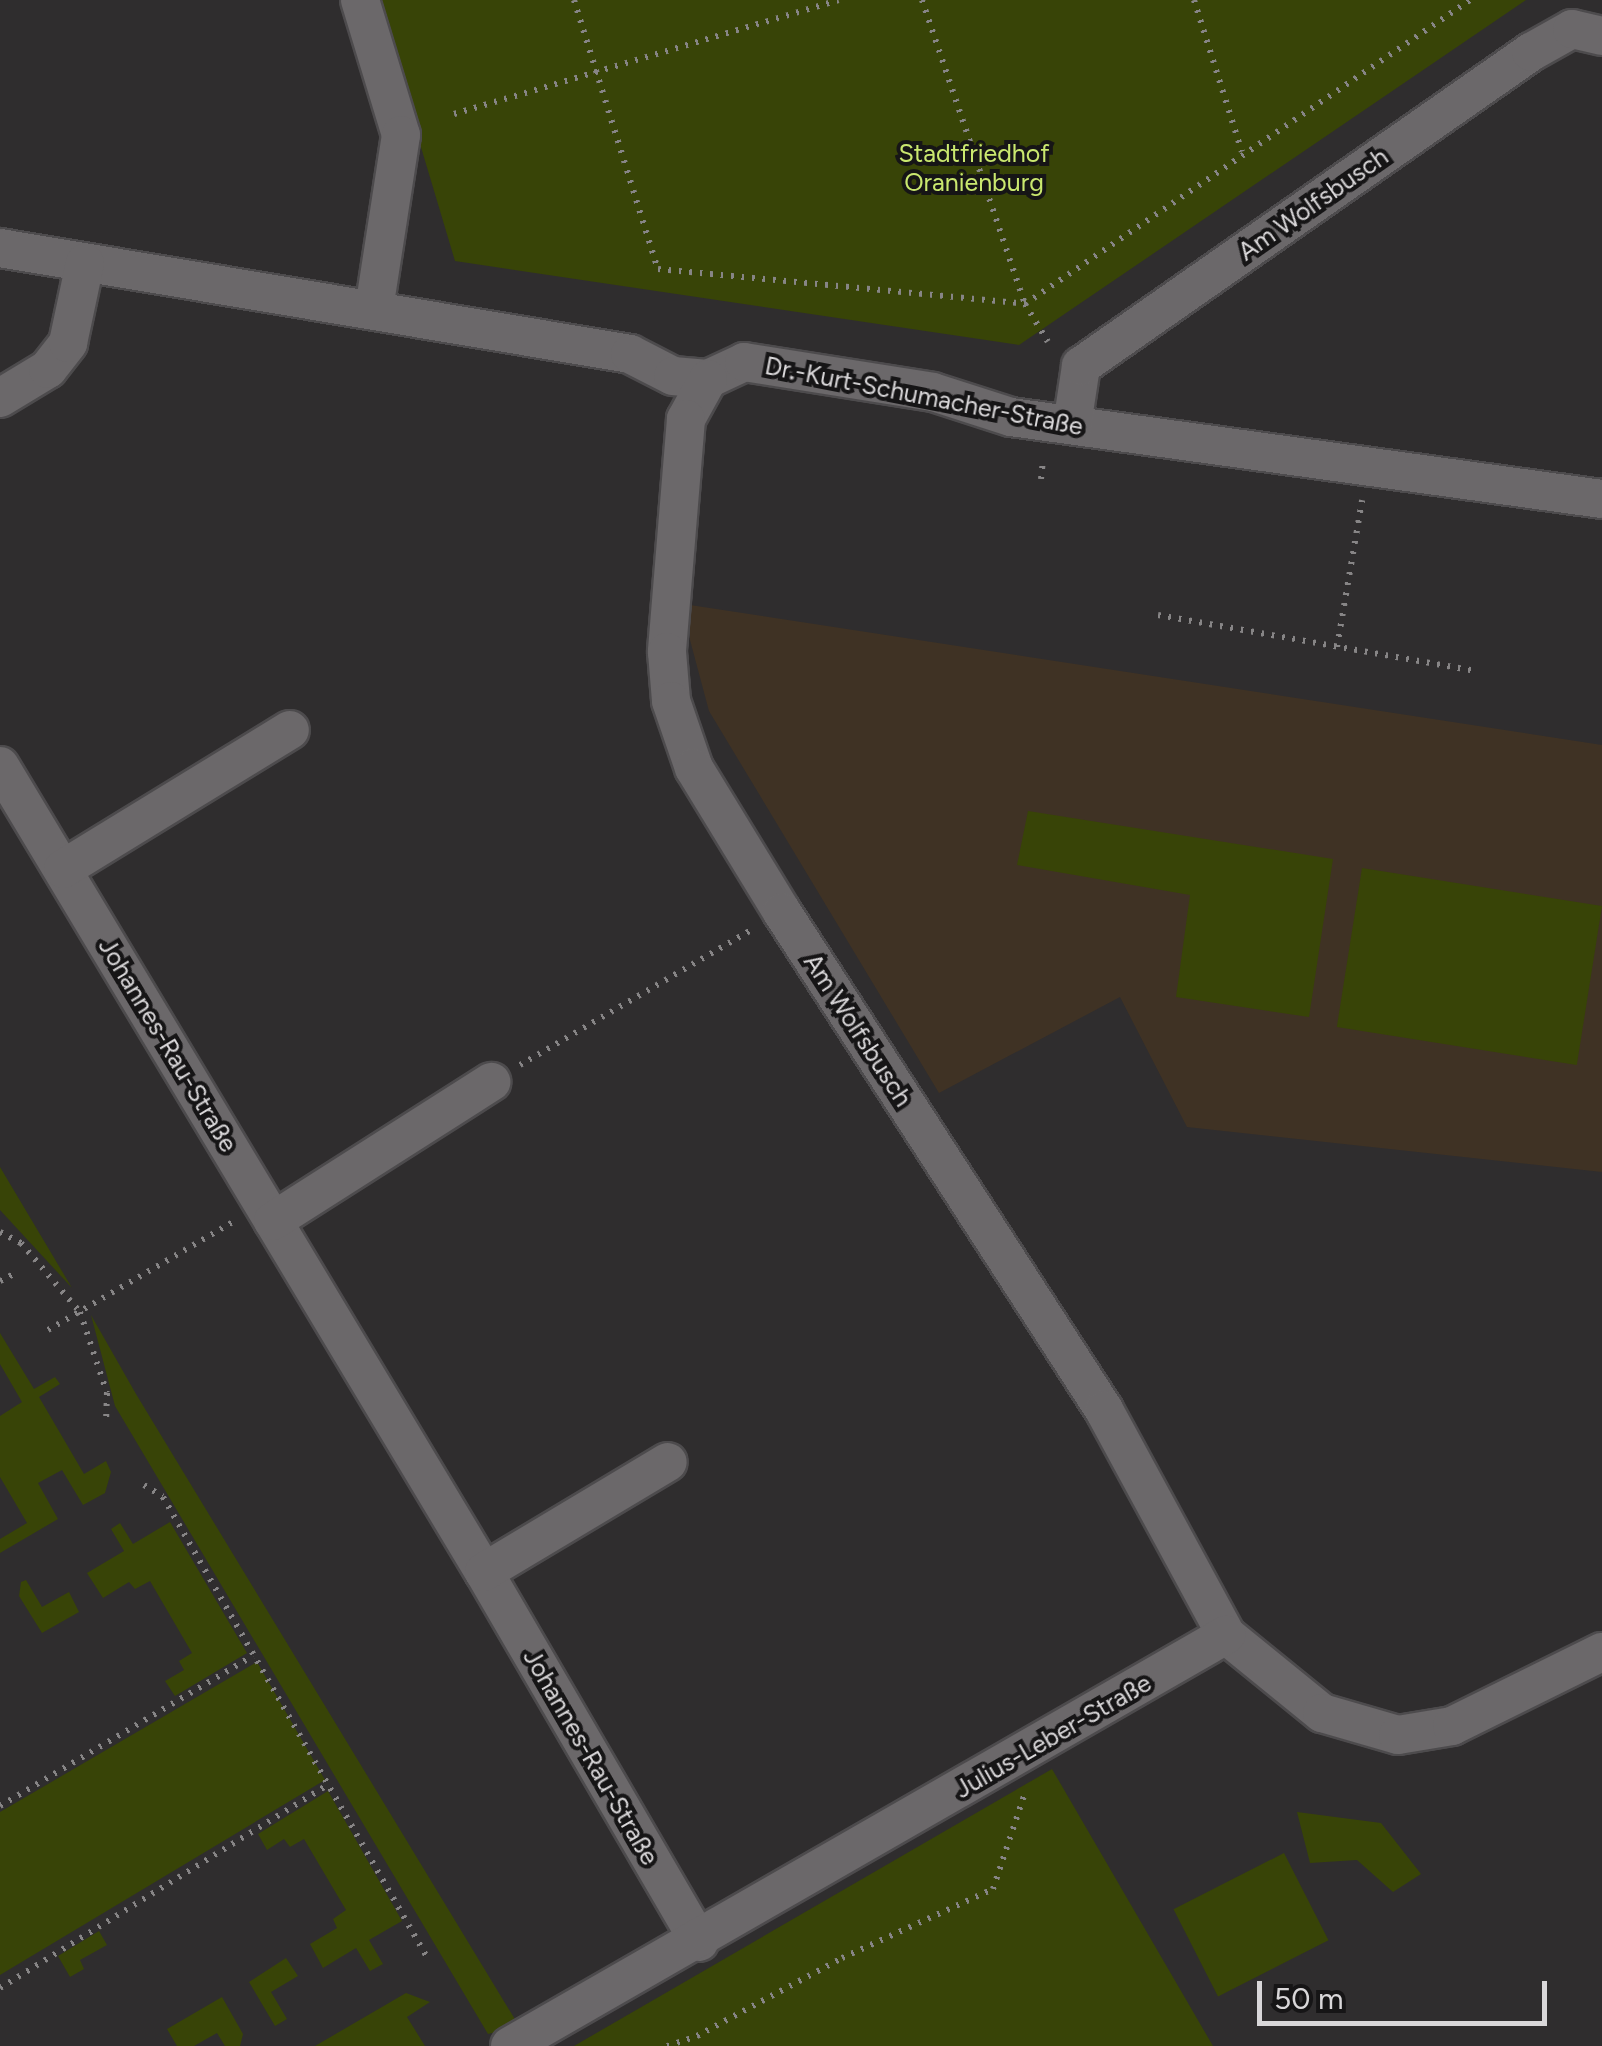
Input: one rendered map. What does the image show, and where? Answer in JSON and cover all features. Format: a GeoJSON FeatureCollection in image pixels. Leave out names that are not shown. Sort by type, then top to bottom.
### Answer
{"type":"FeatureCollection","features":[{"type":"Feature","properties":{"kind":"street"},"geometry":{"type":"LineString","coordinates":[[360,0],[400,136],[374,309]]}},
{"type":"Feature","properties":{"kind":"street","name":"Am Wolfsbusch"},"geometry":{"type":"LineString","coordinates":[[1072,425],[1081,366],[1531,52],[1572,29],[1602,36]]}},
{"type":"Feature","properties":{"kind":"street","name":"Dr.-Kurt-Schumacher-Straße"},"geometry":{"type":"LineString","coordinates":[[0,248],[630,354],[673,376],[708,379],[744,362],[933,392],[1011,417],[1602,499]]}},
{"type":"Feature","properties":{"kind":"street"},"geometry":{"type":"LineString","coordinates":[[0,398],[48,369],[68,343],[85,264]]}},
{"type":"Feature","properties":{"kind":"street","name":"Am Wolfsbusch"},"geometry":{"type":"LineString","coordinates":[[708,379],[686,418],[667,652],[671,701],[694,768],[782,912],[1104,1410],[1226,1635]]}},
{"type":"Feature","properties":{"kind":"street"},"geometry":{"type":"LineString","coordinates":[[63,869],[290,730]]}},
{"type":"Feature","properties":{"kind":"street","name":"Johannes-Rau-Straße"},"geometry":{"type":"LineString","coordinates":[[0,766],[484,1572],[699,1942]]}},
{"type":"Feature","properties":{"kind":"street"},"geometry":{"type":"LineString","coordinates":[[268,1212],[491,1082]]}},
{"type":"Feature","properties":{"kind":"street"},"geometry":{"type":"LineString","coordinates":[[484,1572],[668,1462]]}},
{"type":"Feature","properties":{"kind":"street"},"geometry":{"type":"LineString","coordinates":[[1226,1635],[1322,1713],[1398,1734],[1452,1726],[1602,1652]]}},
{"type":"Feature","properties":{"kind":"street","name":"Julius-Leber-Straße"},"geometry":{"type":"LineString","coordinates":[[510,2046],[699,1942],[1226,1635]]}},
{"type":"Feature","properties":{"kind":"path"},"geometry":{"type":"LineString","coordinates":[[574,0],[658,269],[1025,304],[1242,152],[1470,0]]}},
{"type":"Feature","properties":{"kind":"path"},"geometry":{"type":"LineString","coordinates":[[454,114],[838,0]]}},
{"type":"Feature","properties":{"kind":"path"},"geometry":{"type":"LineString","coordinates":[[922,0],[1025,304],[1048,342]]}},
{"type":"Feature","properties":{"kind":"path"},"geometry":{"type":"LineString","coordinates":[[1194,0],[1242,152]]}},
{"type":"Feature","properties":{"kind":"path"},"geometry":{"type":"LineString","coordinates":[[1337,647],[1370,464]]}},
{"type":"Feature","properties":{"kind":"path"},"geometry":{"type":"LineString","coordinates":[[1158,615],[1476,671]]}},
{"type":"Feature","properties":{"kind":"path"},"geometry":{"type":"LineString","coordinates":[[491,1082],[782,912]]}},
{"type":"Feature","properties":{"kind":"path"},"geometry":{"type":"LineString","coordinates":[[48,1330],[268,1212]]}},
{"type":"Feature","properties":{"kind":"path"},"geometry":{"type":"LineString","coordinates":[[0,1232],[21,1243],[80,1312],[106,1393],[106,1424]]}},
{"type":"Feature","properties":{"kind":"path"},"geometry":{"type":"LineString","coordinates":[[0,1281],[14,1274]]}},
{"type":"Feature","properties":{"kind":"path"},"geometry":{"type":"LineString","coordinates":[[144,1485],[163,1496],[427,1957]]}},
{"type":"Feature","properties":{"kind":"path"},"geometry":{"type":"LineString","coordinates":[[0,1806],[253,1656]]}},
{"type":"Feature","properties":{"kind":"path"},"geometry":{"type":"LineString","coordinates":[[666,2046],[697,2036],[842,1958],[993,1889],[1042,1742]]}},
{"type":"Feature","properties":{"kind":"path"},"geometry":{"type":"LineString","coordinates":[[0,1988],[328,1786]]}},
{"type":"Feature","properties":{"kind":"shaded area"},"geometry":{"type":"Polygon","coordinates":[[[690,605],[1602,745],[1602,1172],[1187,1127],[1120,997],[939,1093],[709,711],[690,640],[690,605]]]}},
{"type":"Feature","properties":{"kind":"green space","name":"Stadtfriedhof Oranienburg"},"geometry":{"type":"Polygon","coordinates":[[[377,0],[1526,0],[1019,345],[455,261],[377,0]]]}},
{"type":"Feature","properties":{"kind":"green space"},"geometry":{"type":"Polygon","coordinates":[[[1028,811],[1333,859],[1309,1017],[1176,997],[1190,895],[1017,865],[1028,811]]]}},
{"type":"Feature","properties":{"kind":"green space"},"geometry":{"type":"Polygon","coordinates":[[[1362,868],[1602,906],[1577,1065],[1337,1027],[1362,868]]]}},
{"type":"Feature","properties":{"kind":"green space"},"geometry":{"type":"Polygon","coordinates":[[[0,1167],[72,1288],[0,1210],[0,1167]]]}},
{"type":"Feature","properties":{"kind":"green space"},"geometry":{"type":"Polygon","coordinates":[[[91,1315],[519,2026],[488,2034],[115,1406],[91,1315]]]}},
{"type":"Feature","properties":{"kind":"green space"},"geometry":{"type":"Polygon","coordinates":[[[0,1333],[34,1389],[55,1377],[60,1384],[39,1397],[84,1474],[106,1461],[111,1472],[105,1493],[83,1505],[62,1470],[38,1483],[58,1519],[0,1553],[0,1539],[27,1523],[0,1477],[0,1416],[22,1402],[0,1364],[0,1333]]]}},
{"type":"Feature","properties":{"kind":"green space"},"geometry":{"type":"Polygon","coordinates":[[[170,1522],[247,1653],[175,1696],[165,1681],[184,1670],[179,1661],[192,1653],[150,1581],[135,1589],[129,1582],[103,1598],[87,1573],[124,1551],[111,1529],[120,1523],[133,1544],[170,1522]]]}},
{"type":"Feature","properties":{"kind":"green space"},"geometry":{"type":"Polygon","coordinates":[[[26,1580],[42,1607],[69,1592],[79,1612],[42,1633],[19,1596],[21,1582],[26,1580]]]}},
{"type":"Feature","properties":{"kind":"green space"},"geometry":{"type":"Polygon","coordinates":[[[257,1662],[325,1780],[0,1975],[0,1812],[257,1662]]]}},
{"type":"Feature","properties":{"kind":"green space"},"geometry":{"type":"Polygon","coordinates":[[[1052,1769],[1213,2046],[574,2046],[1052,1769]]]}},
{"type":"Feature","properties":{"kind":"green space"},"geometry":{"type":"Polygon","coordinates":[[[328,1791],[402,1921],[369,1940],[383,1964],[370,1971],[356,1948],[323,1968],[310,1944],[337,1928],[333,1919],[346,1910],[304,1839],[290,1847],[284,1839],[267,1850],[258,1834],[328,1791]]]}},
{"type":"Feature","properties":{"kind":"green space"},"geometry":{"type":"Polygon","coordinates":[[[1297,1812],[1381,1823],[1421,1874],[1393,1892],[1357,1860],[1310,1863],[1297,1812]]]}},
{"type":"Feature","properties":{"kind":"green space"},"geometry":{"type":"Polygon","coordinates":[[[1284,1853],[1328,1940],[1218,1997],[1174,1909],[1284,1853]]]}},
{"type":"Feature","properties":{"kind":"green space"},"geometry":{"type":"Polygon","coordinates":[[[99,1931],[107,1945],[80,1960],[84,1969],[70,1977],[58,1956],[99,1931]]]}},
{"type":"Feature","properties":{"kind":"green space"},"geometry":{"type":"Polygon","coordinates":[[[286,1958],[298,1976],[271,1992],[287,2019],[275,2026],[249,1982],[286,1958]]]}},
{"type":"Feature","properties":{"kind":"green space"},"geometry":{"type":"Polygon","coordinates":[[[406,1993],[430,2002],[407,2017],[425,2046],[315,2046],[406,1993]]]}},
{"type":"Feature","properties":{"kind":"green space"},"geometry":{"type":"Polygon","coordinates":[[[222,1997],[243,2034],[240,2046],[225,2046],[217,2033],[194,2046],[177,2046],[167,2029],[222,1997]]]}}]}
